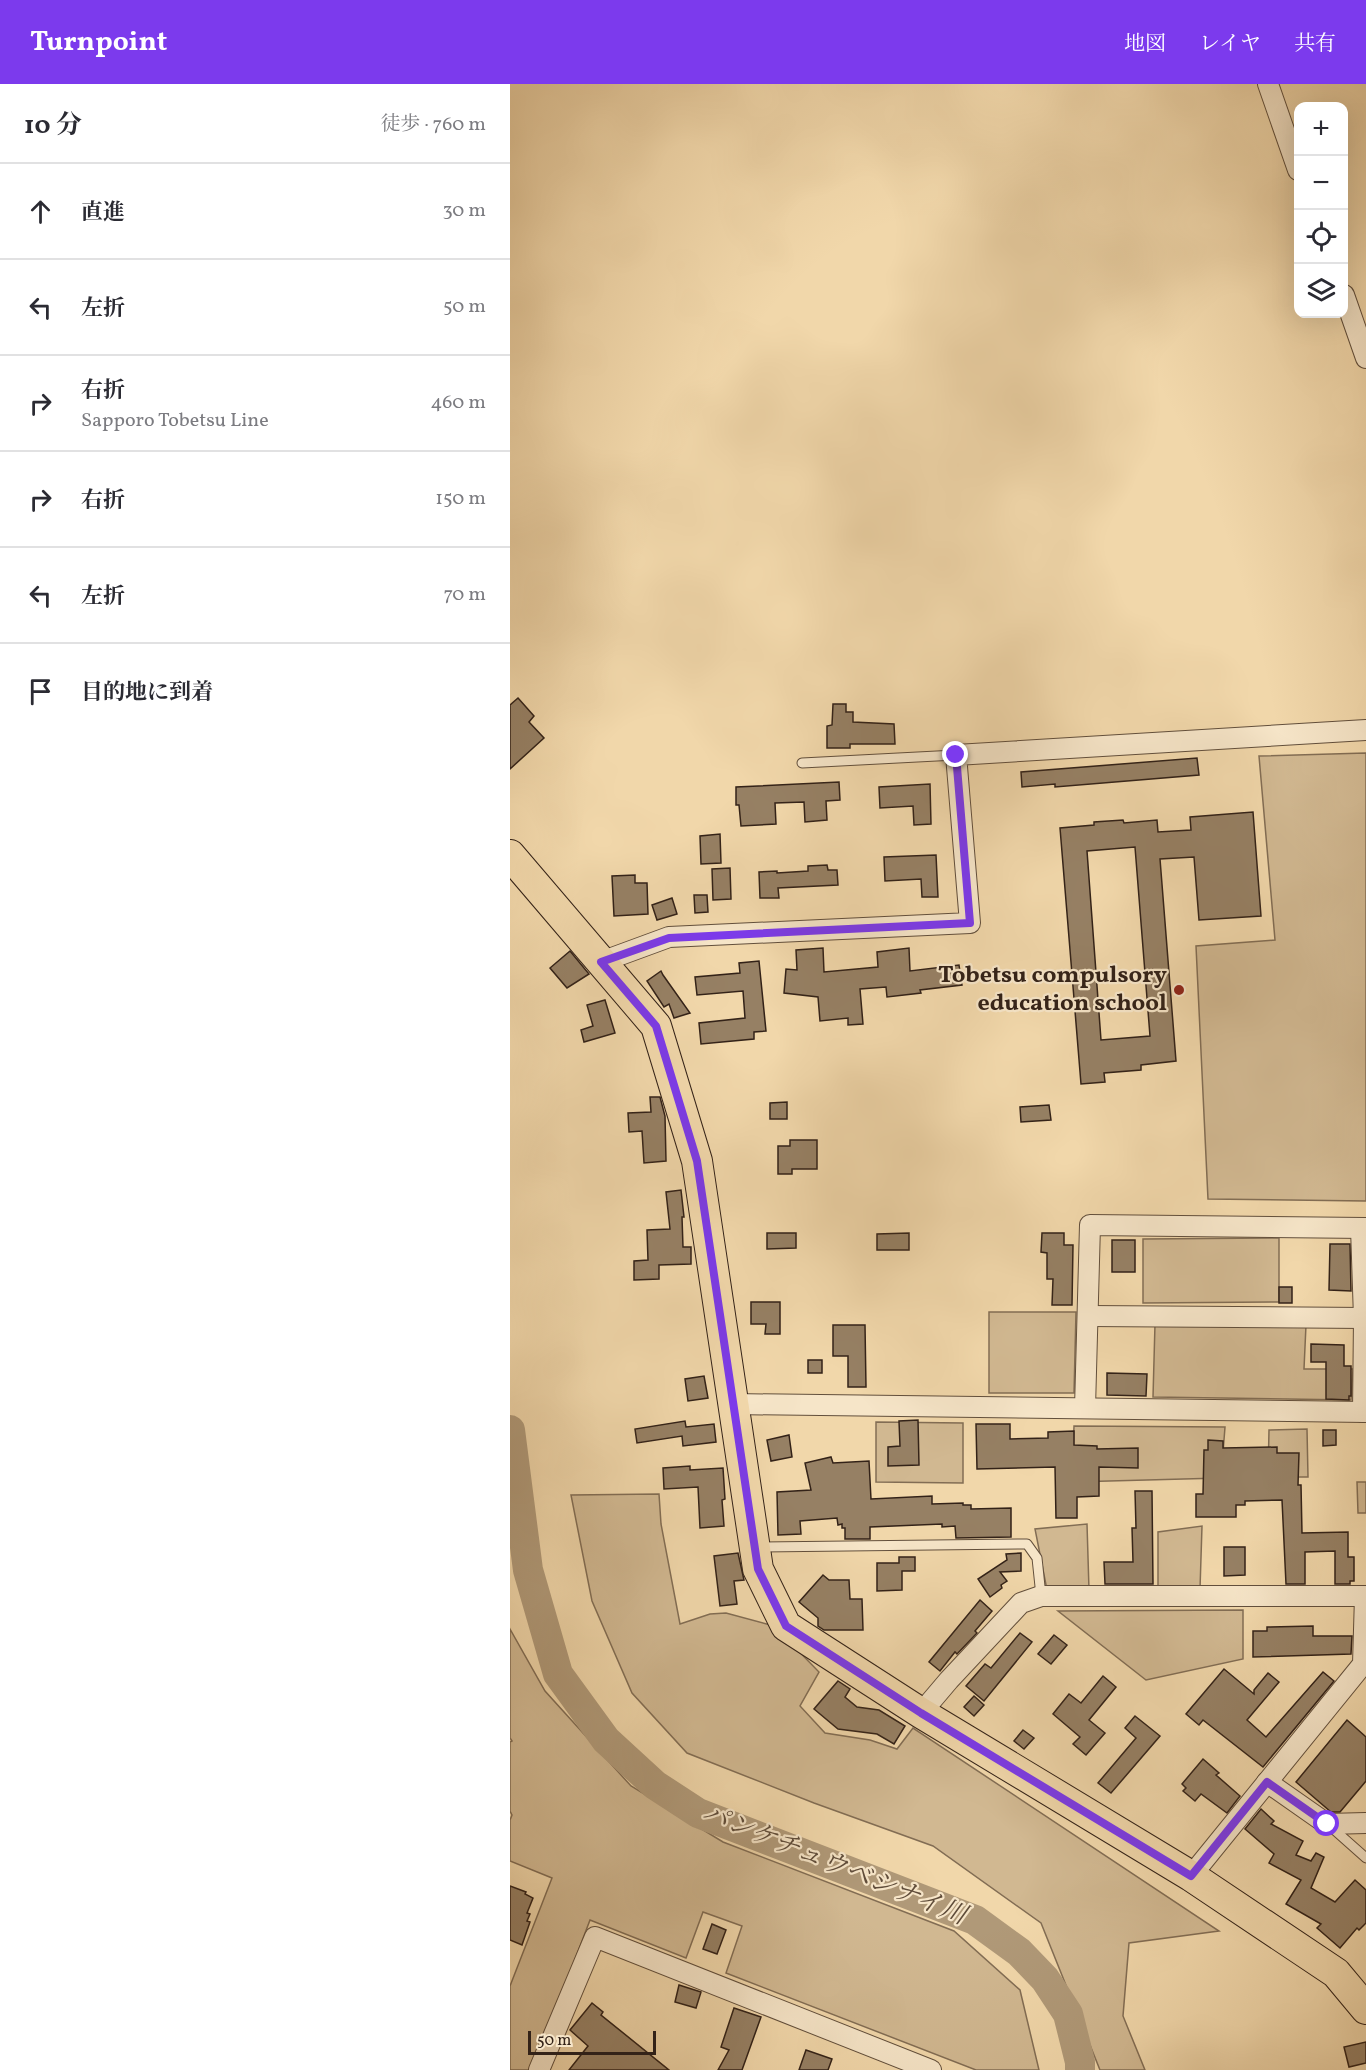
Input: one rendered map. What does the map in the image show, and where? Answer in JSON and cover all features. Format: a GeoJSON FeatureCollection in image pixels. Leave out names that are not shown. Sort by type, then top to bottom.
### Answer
{"type":"FeatureCollection","features":[{"type":"Feature","properties":{"kind":"main road"},"geometry":{"type":"LineString","coordinates":[[510,855],[656,1026],[697,1161],[758,1569],[786,1626],[921,1713],[1191,1876],[1336,1973],[1366,2009]]}},
{"type":"Feature","properties":{"kind":"street"},"geometry":{"type":"LineString","coordinates":[[1268,84],[1294,156]]}},
{"type":"Feature","properties":{"kind":"street"},"geometry":{"type":"LineString","coordinates":[[1348,306],[1366,358]]}},
{"type":"Feature","properties":{"kind":"street"},"geometry":{"type":"LineString","coordinates":[[601,962],[669,938],[970,923],[956,755],[1366,730]]}},
{"type":"Feature","properties":{"kind":"street"},"geometry":{"type":"LineString","coordinates":[[733,1404],[1364,1412],[1364,1228],[1090,1225],[1085,1408]]}},
{"type":"Feature","properties":{"kind":"street"},"geometry":{"type":"LineString","coordinates":[[1088,1317],[1365,1318]]}},
{"type":"Feature","properties":{"kind":"street"},"geometry":{"type":"LineString","coordinates":[[921,1713],[1021,1603],[1041,1596],[1365,1596],[1365,1664],[1191,1876]]}},
{"type":"Feature","properties":{"kind":"street"},"geometry":{"type":"LineString","coordinates":[[1267,1782],[1327,1824],[1366,1823]]}},
{"type":"Feature","properties":{"kind":"street"},"geometry":{"type":"LineString","coordinates":[[539,2070],[595,1937],[930,2070]]}},
{"type":"Feature","properties":{"kind":"lane"},"geometry":{"type":"LineString","coordinates":[[802,763],[956,755]]}},
{"type":"Feature","properties":{"kind":"lane"},"geometry":{"type":"LineString","coordinates":[[755,1547],[1027,1544],[1037,1558],[1041,1596]]}},
{"type":"Feature","properties":{"kind":"lane"},"geometry":{"type":"LineString","coordinates":[[1327,1824],[1366,1858]]}},
{"type":"Feature","properties":{"kind":"shaded area"},"geometry":{"type":"Polygon","coordinates":[[[1366,753],[1366,1201],[1208,1199],[1196,946],[1275,940],[1259,756],[1366,753]]]}},
{"type":"Feature","properties":{"kind":"shaded area"},"geometry":{"type":"Polygon","coordinates":[[[1279,1238],[1279,1302],[1143,1303],[1143,1239],[1279,1238]]]}},
{"type":"Feature","properties":{"kind":"shaded area"},"geometry":{"type":"Polygon","coordinates":[[[989,1312],[1076,1312],[1074,1393],[989,1393],[989,1312]]]}},
{"type":"Feature","properties":{"kind":"shaded area"},"geometry":{"type":"Polygon","coordinates":[[[1155,1324],[1306,1325],[1304,1369],[1353,1369],[1351,1400],[1153,1397],[1155,1324]]]}},
{"type":"Feature","properties":{"kind":"shaded area"},"geometry":{"type":"Polygon","coordinates":[[[876,1422],[963,1423],[963,1483],[876,1482],[876,1422]]]}},
{"type":"Feature","properties":{"kind":"shaded area"},"geometry":{"type":"Polygon","coordinates":[[[1074,1426],[1225,1427],[1221,1478],[1072,1482],[1074,1426]]]}},
{"type":"Feature","properties":{"kind":"shaded area"},"geometry":{"type":"Polygon","coordinates":[[[1307,1429],[1308,1477],[1268,1477],[1269,1430],[1307,1429]]]}},
{"type":"Feature","properties":{"kind":"shaded area"},"geometry":{"type":"Polygon","coordinates":[[[1357,1482],[1366,1482],[1366,1513],[1358,1513],[1357,1482]]]}},
{"type":"Feature","properties":{"kind":"shaded area"},"geometry":{"type":"Polygon","coordinates":[[[659,1494],[661,1524],[680,1624],[710,1614],[726,1613],[774,1626],[819,1672],[800,1706],[825,1733],[870,1740],[897,1749],[913,1728],[1219,1931],[1129,1943],[1123,2016],[1145,2070],[1100,2070],[1041,1923],[933,1846],[814,1803],[687,1753],[632,1693],[592,1601],[571,1495],[659,1494]]]}},
{"type":"Feature","properties":{"kind":"shaded area"},"geometry":{"type":"Polygon","coordinates":[[[1087,1524],[1089,1590],[1047,1590],[1035,1529],[1087,1524]]]}},
{"type":"Feature","properties":{"kind":"shaded area"},"geometry":{"type":"Polygon","coordinates":[[[1202,1526],[1200,1589],[1158,1589],[1158,1532],[1202,1526]]]}},
{"type":"Feature","properties":{"kind":"shaded area"},"geometry":{"type":"Polygon","coordinates":[[[1243,1610],[1243,1659],[1146,1680],[1058,1611],[1243,1610]]]}},
{"type":"Feature","properties":{"kind":"shaded area"},"geometry":{"type":"Polygon","coordinates":[[[510,1629],[545,1691],[631,1786],[723,1842],[954,1931],[1020,1990],[1039,2070],[976,2070],[726,1973],[742,1926],[703,1912],[686,1958],[590,1920],[533,2070],[510,2070],[510,1986],[552,1878],[510,1861],[512,1815],[510,1811],[510,1742],[512,1741],[510,1738],[510,1629]]]}},
{"type":"Feature","properties":{"kind":"building"},"geometry":{"type":"Polygon","coordinates":[[[518,698],[534,716],[529,722],[544,738],[510,769],[510,705],[518,698]]]}},
{"type":"Feature","properties":{"kind":"building"},"geometry":{"type":"Polygon","coordinates":[[[833,704],[846,704],[846,712],[853,712],[853,722],[894,724],[895,744],[850,744],[850,748],[827,748],[827,726],[832,725],[833,704]]]}},
{"type":"Feature","properties":{"kind":"building"},"geometry":{"type":"Polygon","coordinates":[[[1197,758],[1199,775],[1055,787],[1055,784],[1022,787],[1021,772],[1197,758]]]}},
{"type":"Feature","properties":{"kind":"building"},"geometry":{"type":"Polygon","coordinates":[[[839,782],[840,800],[826,801],[827,820],[805,822],[804,802],[775,803],[776,824],[741,826],[739,805],[736,805],[736,787],[839,782]]]}},
{"type":"Feature","properties":{"kind":"building"},"geometry":{"type":"Polygon","coordinates":[[[930,784],[931,824],[914,825],[913,806],[880,808],[879,787],[930,784]]]}},
{"type":"Feature","properties":{"kind":"building"},"geometry":{"type":"Polygon","coordinates":[[[1253,812],[1261,916],[1199,920],[1194,857],[1160,859],[1176,1061],[1141,1065],[1141,1070],[1104,1073],[1105,1082],[1081,1084],[1060,828],[1094,825],[1094,822],[1123,820],[1124,823],[1157,820],[1158,832],[1191,830],[1190,817],[1253,812]],[[1135,847],[1087,851],[1101,1040],[1150,1036],[1135,847]]]}},
{"type":"Feature","properties":{"kind":"building"},"geometry":{"type":"Polygon","coordinates":[[[720,834],[721,863],[701,864],[700,836],[720,834]]]}},
{"type":"Feature","properties":{"kind":"building"},"geometry":{"type":"Polygon","coordinates":[[[936,855],[938,897],[922,897],[921,879],[885,881],[884,857],[936,855]]]}},
{"type":"Feature","properties":{"kind":"building"},"geometry":{"type":"Polygon","coordinates":[[[827,865],[828,870],[837,870],[838,885],[778,888],[779,898],[760,898],[759,872],[808,871],[808,866],[827,865]]]}},
{"type":"Feature","properties":{"kind":"building"},"geometry":{"type":"Polygon","coordinates":[[[730,868],[731,899],[713,900],[712,869],[730,868]]]}},
{"type":"Feature","properties":{"kind":"building"},"geometry":{"type":"Polygon","coordinates":[[[635,875],[635,883],[647,883],[648,914],[614,916],[612,876],[635,875]]]}},
{"type":"Feature","properties":{"kind":"building"},"geometry":{"type":"Polygon","coordinates":[[[694,895],[707,895],[708,912],[695,913],[694,895]]]}},
{"type":"Feature","properties":{"kind":"building"},"geometry":{"type":"Polygon","coordinates":[[[672,898],[677,914],[657,920],[652,905],[672,898]]]}},
{"type":"Feature","properties":{"kind":"building"},"geometry":{"type":"Polygon","coordinates":[[[823,948],[824,972],[878,967],[877,952],[909,948],[910,971],[959,965],[962,985],[887,997],[886,987],[860,989],[863,1024],[848,1025],[848,1018],[820,1021],[818,997],[784,993],[786,969],[797,970],[796,950],[823,948]]]}},
{"type":"Feature","properties":{"kind":"building"},"geometry":{"type":"Polygon","coordinates":[[[570,951],[589,974],[567,988],[550,968],[570,951]]]}},
{"type":"Feature","properties":{"kind":"building"},"geometry":{"type":"Polygon","coordinates":[[[759,961],[766,1031],[754,1032],[754,1039],[701,1044],[699,1023],[745,1018],[743,991],[697,995],[695,977],[740,973],[739,963],[759,961]]]}},
{"type":"Feature","properties":{"kind":"building"},"geometry":{"type":"Polygon","coordinates":[[[661,971],[690,1013],[674,1018],[669,1004],[664,1007],[647,981],[661,971]]]}},
{"type":"Feature","properties":{"kind":"building"},"geometry":{"type":"Polygon","coordinates":[[[605,1000],[615,1033],[584,1042],[581,1030],[593,1026],[587,1005],[605,1000]]]}},
{"type":"Feature","properties":{"kind":"building"},"geometry":{"type":"Polygon","coordinates":[[[650,1097],[660,1097],[665,1116],[666,1161],[644,1163],[642,1131],[629,1132],[628,1113],[651,1112],[650,1097]]]}},
{"type":"Feature","properties":{"kind":"building"},"geometry":{"type":"Polygon","coordinates":[[[787,1102],[787,1119],[770,1119],[770,1103],[787,1102]]]}},
{"type":"Feature","properties":{"kind":"building"},"geometry":{"type":"Polygon","coordinates":[[[1049,1105],[1051,1120],[1021,1122],[1020,1107],[1049,1105]]]}},
{"type":"Feature","properties":{"kind":"building"},"geometry":{"type":"Polygon","coordinates":[[[790,1140],[817,1140],[817,1169],[792,1169],[792,1174],[778,1174],[778,1146],[790,1146],[790,1140]]]}},
{"type":"Feature","properties":{"kind":"building"},"geometry":{"type":"Polygon","coordinates":[[[681,1190],[684,1217],[682,1217],[683,1247],[691,1247],[691,1264],[659,1265],[659,1279],[634,1280],[634,1261],[648,1260],[647,1230],[670,1229],[666,1192],[681,1190]]]}},
{"type":"Feature","properties":{"kind":"building"},"geometry":{"type":"Polygon","coordinates":[[[767,1233],[796,1233],[796,1248],[767,1249],[767,1233]]]}},
{"type":"Feature","properties":{"kind":"building"},"geometry":{"type":"Polygon","coordinates":[[[909,1233],[909,1250],[877,1250],[877,1234],[909,1233]]]}},
{"type":"Feature","properties":{"kind":"building"},"geometry":{"type":"Polygon","coordinates":[[[1042,1233],[1064,1233],[1064,1245],[1073,1245],[1072,1305],[1052,1305],[1053,1279],[1047,1279],[1047,1253],[1041,1252],[1042,1233]]]}},
{"type":"Feature","properties":{"kind":"building"},"geometry":{"type":"Polygon","coordinates":[[[1112,1240],[1135,1240],[1135,1272],[1112,1272],[1112,1240]]]}},
{"type":"Feature","properties":{"kind":"building"},"geometry":{"type":"Polygon","coordinates":[[[1330,1244],[1350,1244],[1351,1291],[1329,1290],[1330,1244]]]}},
{"type":"Feature","properties":{"kind":"building"},"geometry":{"type":"Polygon","coordinates":[[[1279,1287],[1292,1287],[1292,1303],[1279,1303],[1279,1287]]]}},
{"type":"Feature","properties":{"kind":"building"},"geometry":{"type":"Polygon","coordinates":[[[751,1302],[780,1302],[780,1334],[765,1334],[766,1324],[751,1324],[751,1302]]]}},
{"type":"Feature","properties":{"kind":"building"},"geometry":{"type":"Polygon","coordinates":[[[833,1325],[865,1325],[866,1387],[848,1387],[848,1356],[833,1356],[833,1325]]]}},
{"type":"Feature","properties":{"kind":"building"},"geometry":{"type":"Polygon","coordinates":[[[1311,1344],[1344,1345],[1344,1366],[1351,1366],[1349,1400],[1326,1399],[1326,1362],[1311,1362],[1311,1344]]]}},
{"type":"Feature","properties":{"kind":"building"},"geometry":{"type":"Polygon","coordinates":[[[808,1360],[822,1360],[822,1373],[808,1373],[808,1360]]]}},
{"type":"Feature","properties":{"kind":"building"},"geometry":{"type":"Polygon","coordinates":[[[1107,1373],[1147,1374],[1146,1396],[1107,1395],[1107,1373]]]}},
{"type":"Feature","properties":{"kind":"building"},"geometry":{"type":"Polygon","coordinates":[[[704,1376],[708,1398],[688,1401],[685,1379],[704,1376]]]}},
{"type":"Feature","properties":{"kind":"building"},"geometry":{"type":"Polygon","coordinates":[[[918,1420],[919,1465],[888,1466],[888,1447],[900,1446],[899,1421],[918,1420]]]}},
{"type":"Feature","properties":{"kind":"building"},"geometry":{"type":"Polygon","coordinates":[[[685,1421],[686,1427],[714,1424],[716,1442],[683,1446],[682,1436],[637,1443],[635,1429],[685,1421]]]}},
{"type":"Feature","properties":{"kind":"building"},"geometry":{"type":"Polygon","coordinates":[[[976,1424],[1010,1424],[1010,1439],[1048,1438],[1048,1432],[1074,1431],[1074,1445],[1097,1446],[1097,1449],[1138,1448],[1138,1468],[1099,1467],[1099,1496],[1077,1497],[1077,1518],[1056,1518],[1055,1467],[977,1469],[976,1424]]]}},
{"type":"Feature","properties":{"kind":"building"},"geometry":{"type":"Polygon","coordinates":[[[1323,1430],[1336,1430],[1336,1445],[1323,1446],[1323,1430]]]}},
{"type":"Feature","properties":{"kind":"building"},"geometry":{"type":"Polygon","coordinates":[[[789,1435],[792,1457],[771,1461],[767,1440],[789,1435]]]}},
{"type":"Feature","properties":{"kind":"building"},"geometry":{"type":"Polygon","coordinates":[[[1208,1440],[1223,1441],[1223,1448],[1277,1447],[1277,1453],[1299,1453],[1298,1485],[1301,1485],[1302,1533],[1348,1532],[1348,1557],[1354,1557],[1354,1581],[1350,1581],[1350,1584],[1335,1584],[1335,1551],[1305,1552],[1305,1584],[1286,1584],[1282,1500],[1245,1501],[1245,1505],[1236,1505],[1236,1517],[1196,1517],[1196,1494],[1203,1494],[1204,1450],[1208,1450],[1208,1440]]]}},
{"type":"Feature","properties":{"kind":"building"},"geometry":{"type":"Polygon","coordinates":[[[831,1457],[833,1463],[869,1461],[871,1499],[932,1496],[932,1504],[963,1503],[963,1505],[971,1505],[971,1509],[1011,1508],[1011,1537],[956,1538],[955,1526],[942,1527],[942,1524],[870,1527],[870,1539],[845,1539],[845,1528],[842,1528],[842,1524],[838,1525],[837,1518],[800,1521],[801,1534],[778,1535],[777,1492],[811,1490],[805,1463],[831,1457]]]}},
{"type":"Feature","properties":{"kind":"building"},"geometry":{"type":"Polygon","coordinates":[[[690,1466],[690,1470],[723,1468],[724,1526],[700,1528],[698,1487],[664,1489],[663,1468],[690,1466]]]}},
{"type":"Feature","properties":{"kind":"building"},"geometry":{"type":"Polygon","coordinates":[[[1135,1491],[1152,1491],[1153,1584],[1105,1584],[1104,1562],[1133,1562],[1132,1528],[1136,1528],[1135,1491]]]}},
{"type":"Feature","properties":{"kind":"building"},"geometry":{"type":"Polygon","coordinates":[[[1224,1547],[1245,1547],[1245,1575],[1224,1576],[1224,1547]]]}},
{"type":"Feature","properties":{"kind":"building"},"geometry":{"type":"Polygon","coordinates":[[[738,1553],[744,1580],[734,1581],[737,1604],[720,1606],[714,1556],[738,1553]]]}},
{"type":"Feature","properties":{"kind":"building"},"geometry":{"type":"Polygon","coordinates":[[[1021,1553],[1021,1571],[1000,1572],[1007,1581],[990,1597],[978,1579],[1007,1560],[1006,1554],[1021,1553]]]}},
{"type":"Feature","properties":{"kind":"building"},"geometry":{"type":"Polygon","coordinates":[[[899,1557],[915,1557],[915,1571],[902,1571],[902,1590],[877,1591],[877,1563],[899,1563],[899,1557]]]}},
{"type":"Feature","properties":{"kind":"building"},"geometry":{"type":"Polygon","coordinates":[[[823,1575],[829,1580],[849,1580],[850,1599],[862,1599],[863,1630],[824,1630],[818,1626],[818,1618],[799,1602],[823,1575]]]}},
{"type":"Feature","properties":{"kind":"building"},"geometry":{"type":"Polygon","coordinates":[[[980,1600],[992,1611],[975,1631],[977,1633],[957,1654],[955,1652],[940,1671],[929,1662],[980,1600]]]}},
{"type":"Feature","properties":{"kind":"building"},"geometry":{"type":"Polygon","coordinates":[[[1313,1626],[1313,1636],[1352,1636],[1351,1654],[1253,1657],[1253,1631],[1267,1631],[1267,1627],[1313,1626]]]}},
{"type":"Feature","properties":{"kind":"building"},"geometry":{"type":"Polygon","coordinates":[[[1020,1633],[1032,1642],[984,1701],[966,1686],[985,1664],[991,1668],[1020,1633]]]}},
{"type":"Feature","properties":{"kind":"building"},"geometry":{"type":"Polygon","coordinates":[[[1054,1635],[1067,1645],[1051,1664],[1038,1654],[1054,1635]]]}},
{"type":"Feature","properties":{"kind":"building"},"geometry":{"type":"Polygon","coordinates":[[[1224,1669],[1254,1694],[1254,1690],[1268,1673],[1279,1682],[1247,1720],[1266,1737],[1323,1672],[1334,1681],[1263,1767],[1203,1720],[1199,1725],[1186,1714],[1224,1669]]]}},
{"type":"Feature","properties":{"kind":"building"},"geometry":{"type":"Polygon","coordinates":[[[1103,1676],[1116,1687],[1089,1720],[1105,1733],[1086,1755],[1073,1744],[1080,1737],[1053,1714],[1069,1694],[1081,1703],[1103,1676]]]}},
{"type":"Feature","properties":{"kind":"building"},"geometry":{"type":"Polygon","coordinates":[[[838,1681],[850,1689],[845,1697],[857,1707],[879,1710],[905,1726],[894,1744],[877,1734],[838,1729],[814,1709],[838,1681]]]}},
{"type":"Feature","properties":{"kind":"building"},"geometry":{"type":"Polygon","coordinates":[[[974,1696],[984,1705],[974,1716],[964,1707],[974,1696]]]}},
{"type":"Feature","properties":{"kind":"building"},"geometry":{"type":"Polygon","coordinates":[[[1135,1716],[1160,1736],[1111,1793],[1098,1783],[1136,1738],[1125,1728],[1135,1716]]]}},
{"type":"Feature","properties":{"kind":"building"},"geometry":{"type":"Polygon","coordinates":[[[1347,1720],[1366,1737],[1366,1781],[1340,1812],[1331,1812],[1296,1782],[1347,1720]]]}},
{"type":"Feature","properties":{"kind":"building"},"geometry":{"type":"Polygon","coordinates":[[[1023,1730],[1034,1738],[1024,1749],[1014,1741],[1023,1730]]]}},
{"type":"Feature","properties":{"kind":"building"},"geometry":{"type":"Polygon","coordinates":[[[1203,1759],[1219,1773],[1216,1775],[1240,1796],[1227,1813],[1201,1794],[1195,1801],[1183,1791],[1186,1788],[1182,1784],[1203,1759]]]}},
{"type":"Feature","properties":{"kind":"building"},"geometry":{"type":"Polygon","coordinates":[[[1261,1809],[1274,1821],[1271,1824],[1303,1841],[1296,1855],[1311,1861],[1316,1853],[1324,1857],[1311,1888],[1335,1902],[1355,1880],[1366,1890],[1366,1923],[1359,1930],[1357,1928],[1340,1948],[1317,1928],[1321,1924],[1286,1904],[1301,1880],[1269,1863],[1274,1854],[1245,1829],[1261,1809]]]}},
{"type":"Feature","properties":{"kind":"building"},"geometry":{"type":"Polygon","coordinates":[[[510,1886],[526,1892],[525,1894],[533,1898],[527,1913],[530,1914],[527,1921],[530,1922],[522,1945],[510,1940],[510,1886]]]}},
{"type":"Feature","properties":{"kind":"building"},"geometry":{"type":"Polygon","coordinates":[[[712,1924],[726,1930],[717,1954],[703,1949],[712,1924]]]}},
{"type":"Feature","properties":{"kind":"building"},"geometry":{"type":"Polygon","coordinates":[[[679,1985],[701,1992],[696,2008],[675,2002],[679,1985]]]}},
{"type":"Feature","properties":{"kind":"building"},"geometry":{"type":"Polygon","coordinates":[[[592,2003],[603,2012],[601,2015],[669,2070],[569,2070],[588,2046],[570,2030],[592,2003]]]}},
{"type":"Feature","properties":{"kind":"building"},"geometry":{"type":"Polygon","coordinates":[[[734,2008],[761,2017],[742,2070],[718,2070],[729,2050],[721,2047],[734,2008]]]}},
{"type":"Feature","properties":{"kind":"building"},"geometry":{"type":"Polygon","coordinates":[[[1366,2042],[1366,2063],[1349,2067],[1344,2047],[1366,2042]]]}},
{"type":"Feature","properties":{"kind":"building"},"geometry":{"type":"Polygon","coordinates":[[[806,2050],[832,2059],[828,2070],[799,2070],[806,2050]]]}},
{"type":"Feature","properties":{"kind":"waterway","name":"パンケチュウベシナイ川"},"geometry":{"type":"LineString","coordinates":[[510,1430],[528,1570],[558,1674],[606,1740],[655,1785],[698,1813],[975,1920],[1019,1952],[1045,1979],[1068,2014],[1080,2070]]}},
{"type":"Feature","properties":{"kind":"place","name":"Tobetsu compulsory education school"},"geometry":{"type":"Point","coordinates":[1179,990]}},
{"type":"Feature","properties":{"kind":"route"},"geometry":{"type":"LineString","coordinates":[[956,755],[970,923],[669,938],[601,962],[656,1026],[697,1161],[758,1569],[786,1626],[921,1713],[1191,1876],[1267,1782],[1327,1824]]}}]}
